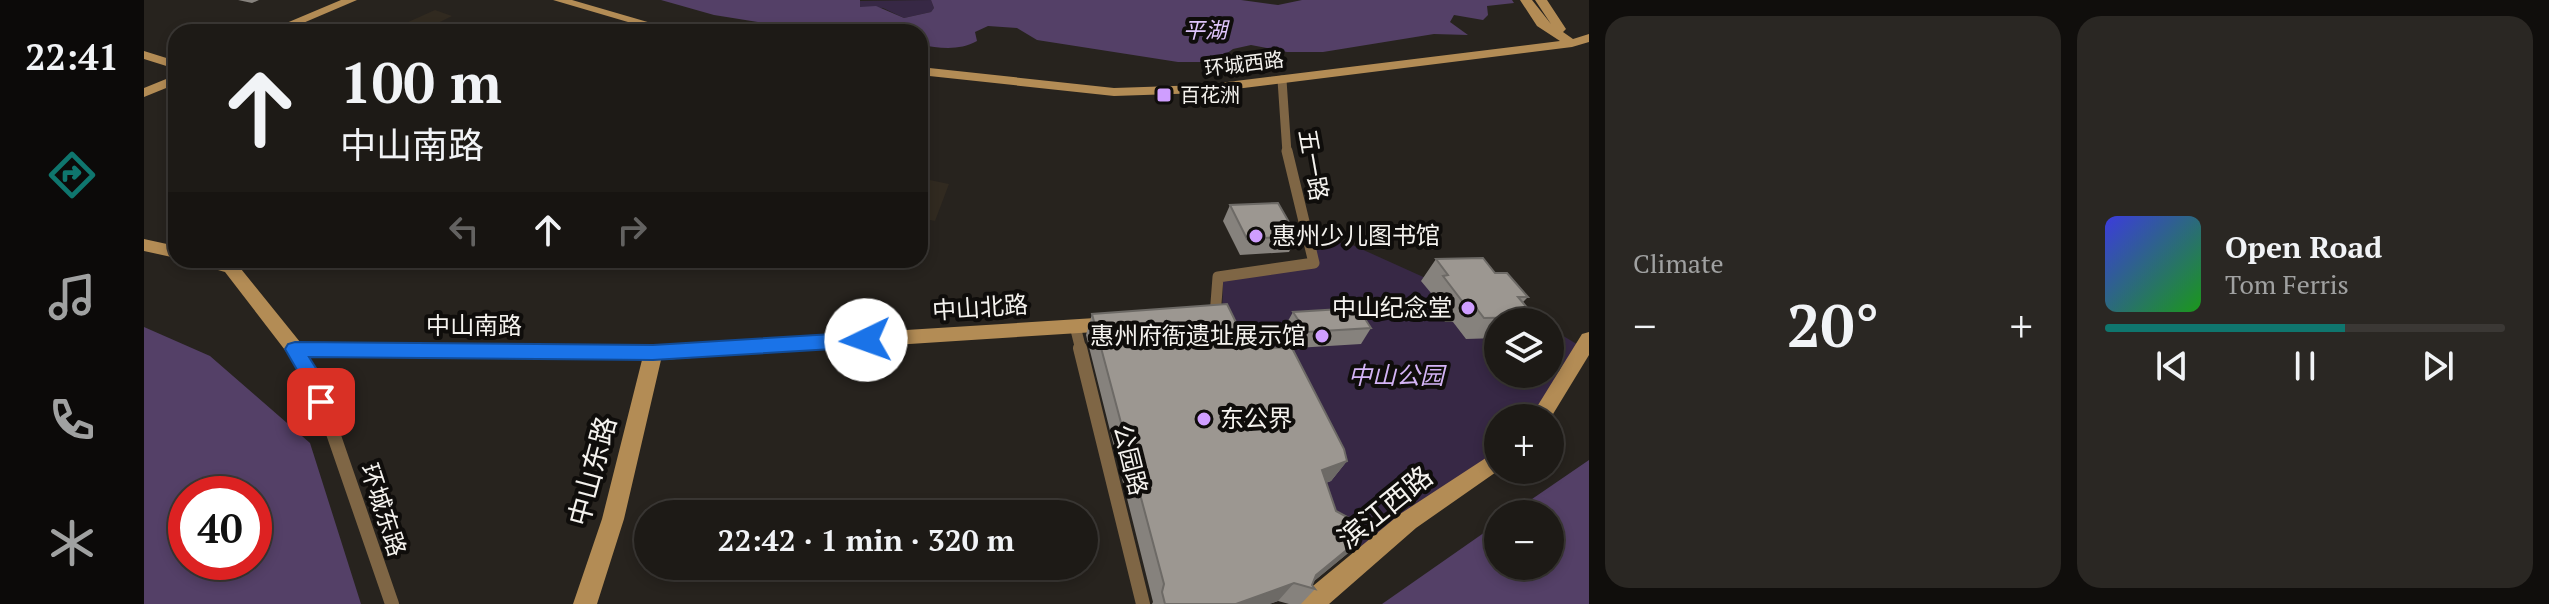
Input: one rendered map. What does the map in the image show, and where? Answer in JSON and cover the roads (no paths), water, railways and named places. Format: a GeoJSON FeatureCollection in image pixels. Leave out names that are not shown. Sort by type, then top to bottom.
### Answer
{"type":"FeatureCollection","features":[{"type":"Feature","properties":{"kind":"street"},"geometry":{"type":"LineString","coordinates":[[291,24],[351,0]]}},
{"type":"Feature","properties":{"kind":"street"},"geometry":{"type":"LineString","coordinates":[[559,0],[647,24]]}},
{"type":"Feature","properties":{"kind":"street"},"geometry":{"type":"LineString","coordinates":[[1526,0],[1541,23],[1572,43],[1589,49]]}},
{"type":"Feature","properties":{"kind":"street"},"geometry":{"type":"LineString","coordinates":[[1541,0],[1572,43]]}},
{"type":"Feature","properties":{"kind":"street","name":"环城西路"},"geometry":{"type":"LineString","coordinates":[[928,72],[1114,92],[1203,89],[1572,43],[1589,38]]}},
{"type":"Feature","properties":{"kind":"street"},"geometry":{"type":"LineString","coordinates":[[144,55],[168,62]]}},
{"type":"Feature","properties":{"kind":"street","name":"五一路"},"geometry":{"type":"LineString","coordinates":[[1207,316],[1218,277],[1314,263],[1288,163],[1282,80]]}},
{"type":"Feature","properties":{"kind":"street"},"geometry":{"type":"LineString","coordinates":[[144,93],[168,82]]}},
{"type":"Feature","properties":{"kind":"street"},"geometry":{"type":"LineString","coordinates":[[144,245],[168,250]]}},
{"type":"Feature","properties":{"kind":"street","name":"环城东路"},"geometry":{"type":"LineString","coordinates":[[231,268],[295,349],[314,381],[371,556],[392,604]]}},
{"type":"Feature","properties":{"kind":"street","name":"中山北路"},"geometry":{"type":"LineString","coordinates":[[653,353],[1137,322]]}},
{"type":"Feature","properties":{"kind":"street","name":"公园路"},"geometry":{"type":"LineString","coordinates":[[1075,326],[1143,604]]}},
{"type":"Feature","properties":{"kind":"street"},"geometry":{"type":"LineString","coordinates":[[1549,404],[1589,339]]}},
{"type":"Feature","properties":{"kind":"street","name":"中山南路"},"geometry":{"type":"LineString","coordinates":[[295,349],[653,353]]}},
{"type":"Feature","properties":{"kind":"street","name":"中山东路"},"geometry":{"type":"LineString","coordinates":[[585,604],[613,519],[653,353]]}},
{"type":"Feature","properties":{"kind":"street","name":"滨江西路"},"geometry":{"type":"LineString","coordinates":[[1311,604],[1408,521],[1484,469]]}},
{"type":"Feature","properties":{"kind":"water","name":"平湖"},"geometry":{"type":"Polygon","coordinates":[[[661,0],[860,0],[860,7],[876,6],[904,18],[931,12],[934,8],[931,0],[1241,0],[1278,5],[1302,0],[1512,0],[1514,3],[1487,6],[1488,15],[1483,20],[1454,15],[1450,22],[1468,35],[1434,34],[1323,52],[1287,52],[1251,45],[1233,49],[1214,62],[1178,62],[1037,40],[1017,28],[988,26],[975,32],[977,41],[942,48],[928,46],[928,24],[770,24],[714,15],[661,0]]]}},
{"type":"Feature","properties":{"kind":"water"},"geometry":{"type":"Polygon","coordinates":[[[144,327],[210,356],[310,443],[361,604],[144,604],[144,327]]]}},
{"type":"Feature","properties":{"kind":"water"},"geometry":{"type":"Polygon","coordinates":[[[1589,460],[1589,604],[1382,604],[1484,533],[1484,580],[1564,580],[1564,500],[1530,500],[1554,484],[1564,484],[1564,477],[1589,460]]]}},
{"type":"Feature","properties":{"kind":"place","name":"百花洲"},"geometry":{"type":"Point","coordinates":[1164,95]}},
{"type":"Feature","properties":{"kind":"place","name":"惠州少儿图书馆"},"geometry":{"type":"Point","coordinates":[1256,236]}},
{"type":"Feature","properties":{"kind":"place","name":"中山纪念堂"},"geometry":{"type":"Point","coordinates":[1468,308]}},
{"type":"Feature","properties":{"kind":"place","name":"惠州府衙遗址展示馆"},"geometry":{"type":"Point","coordinates":[1322,336]}},
{"type":"Feature","properties":{"kind":"place","name":"东公界"},"geometry":{"type":"Point","coordinates":[1204,419]}},
{"type":"Feature","properties":{"kind":"park label","name":"中山公园"},"geometry":{"type":"Point","coordinates":[1396,376]}}]}
